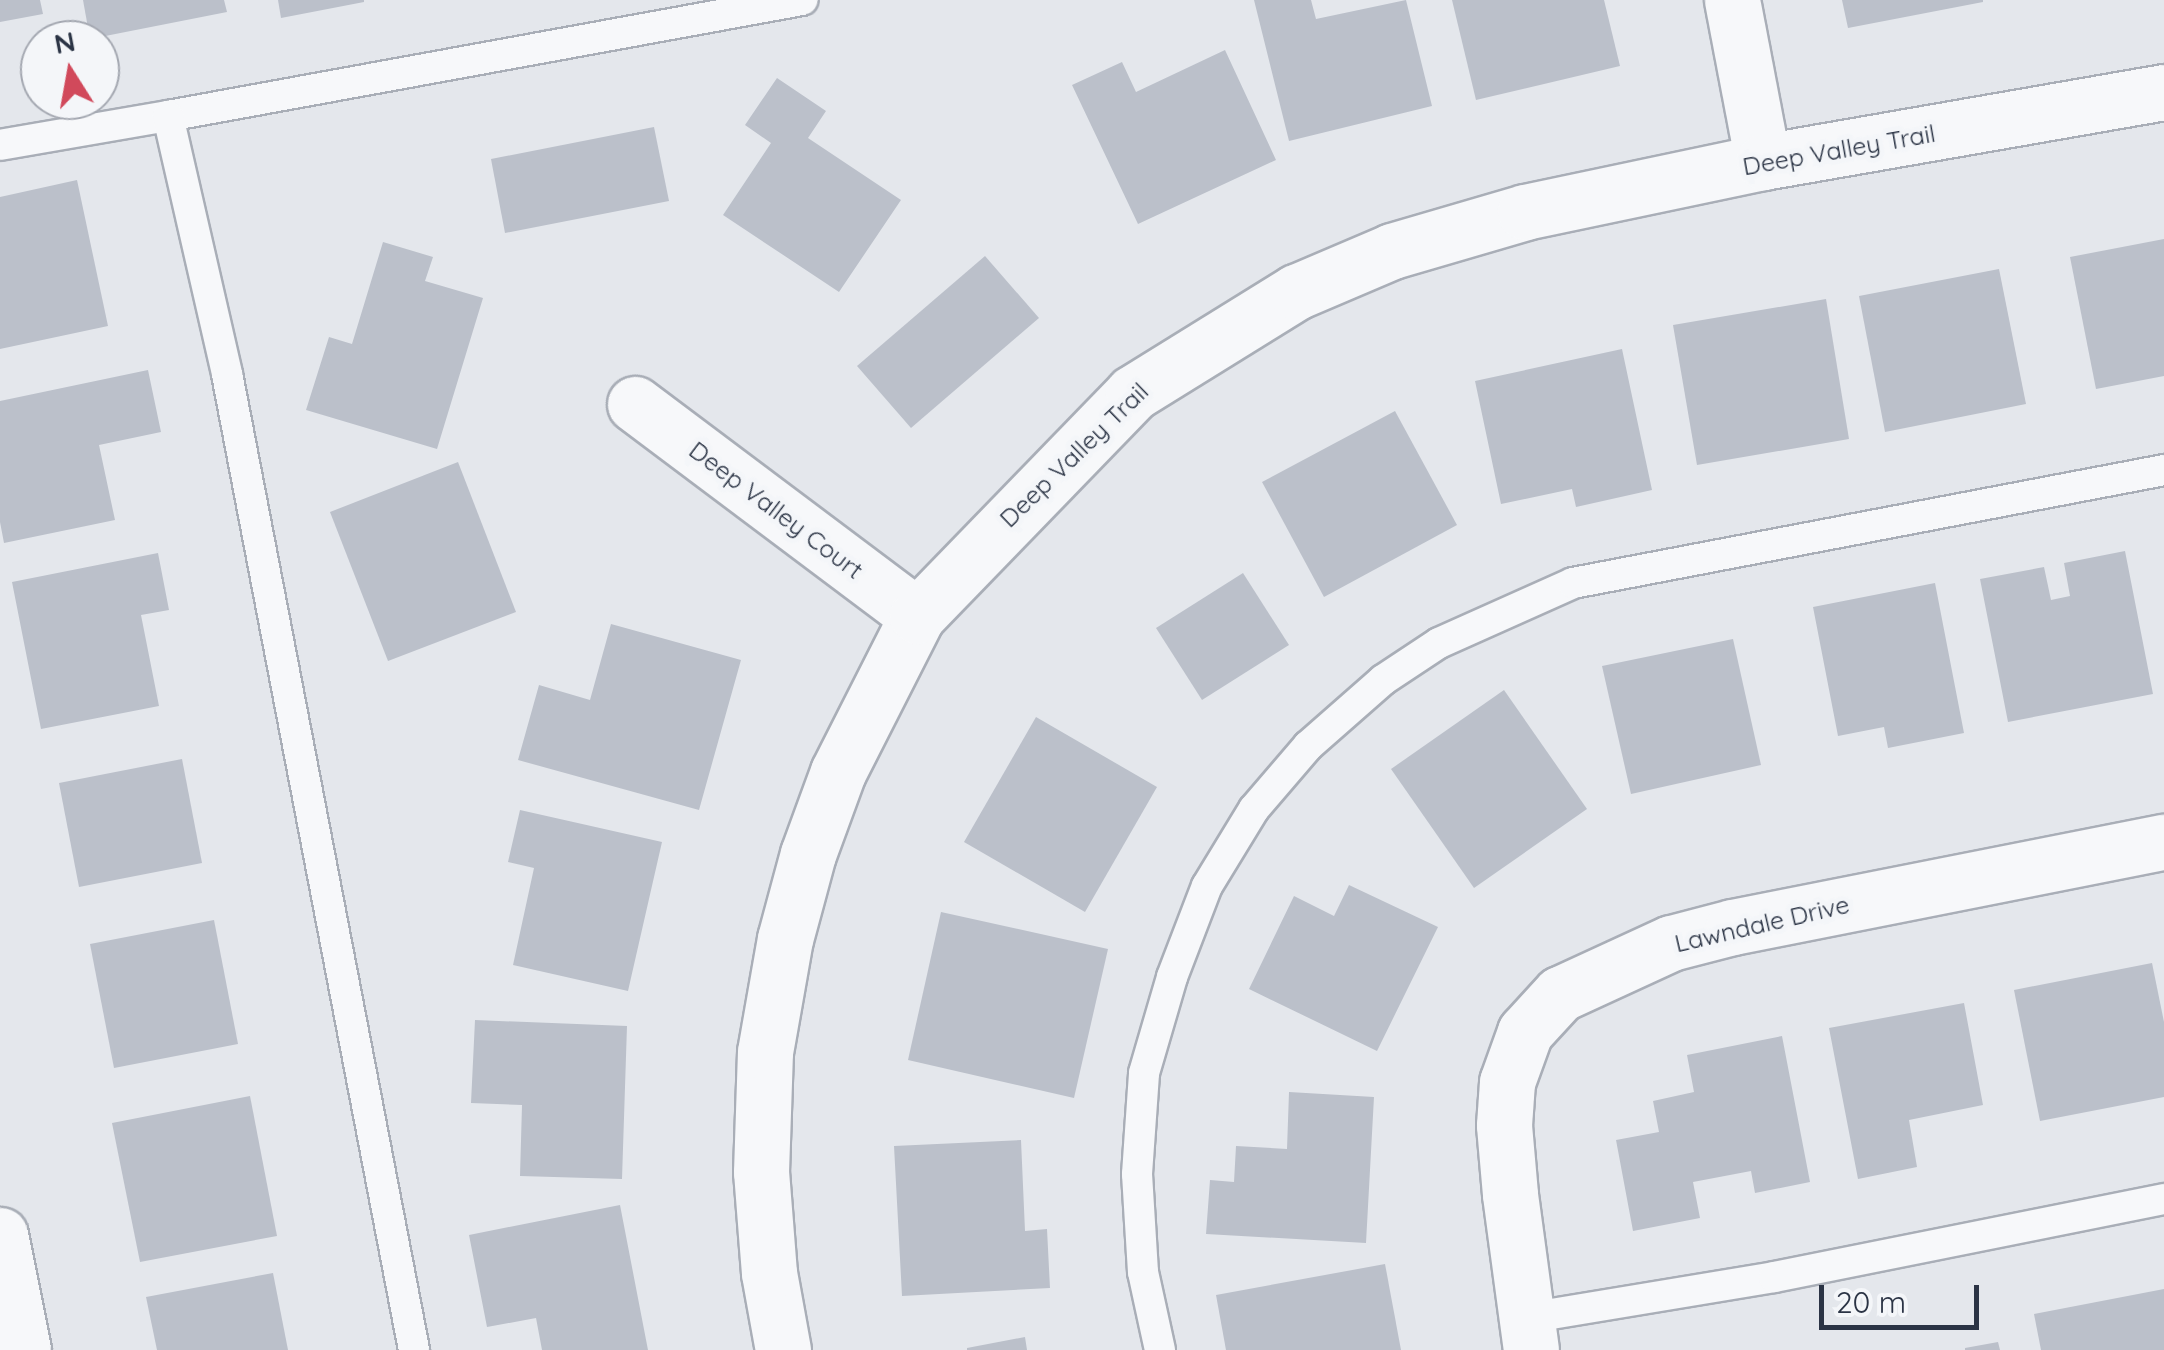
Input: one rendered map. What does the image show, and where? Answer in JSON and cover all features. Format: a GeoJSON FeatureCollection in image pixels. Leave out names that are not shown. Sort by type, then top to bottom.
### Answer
{"type":"FeatureCollection","features":[{"type":"Feature","properties":{"kind":"street"},"geometry":{"type":"LineString","coordinates":[[1732,0],[1763,162]]}},
{"type":"Feature","properties":{"kind":"street","name":"Deep Valley Trail"},"geometry":{"type":"LineString","coordinates":[[783,1350],[770,1273],[761,1172],[764,1052],[786,939],[808,854],[838,772],[917,616],[1133,393],[1296,292],[1392,251],[1525,212],[1763,162],[2164,92]]}},
{"type":"Feature","properties":{"kind":"street","name":"Deep Valley Court"},"geometry":{"type":"LineString","coordinates":[[635,404],[917,616]]}},
{"type":"Feature","properties":{"kind":"street","name":"Lawndale Drive"},"geometry":{"type":"LineString","coordinates":[[1529,1334],[1507,1159],[1507,1082],[1525,1032],[1560,994],[1670,943],[2164,842]]}},
{"type":"Feature","properties":{"kind":"street"},"geometry":{"type":"LineString","coordinates":[[0,1236],[22,1350]]}},
{"type":"Feature","properties":{"kind":"lane"},"geometry":{"type":"LineString","coordinates":[[0,145],[802,0]]}},
{"type":"Feature","properties":{"kind":"lane"},"geometry":{"type":"LineString","coordinates":[[168,116],[227,374],[414,1350]]}},
{"type":"Feature","properties":{"kind":"lane"},"geometry":{"type":"LineString","coordinates":[[1160,1350],[1144,1272],[1136,1174],[1144,1074],[1172,977],[1207,886],[1254,809],[1308,746],[1383,680],[1439,644],[1573,583],[2164,470]]}},
{"type":"Feature","properties":{"kind":"lane"},"geometry":{"type":"LineString","coordinates":[[1529,1334],[1774,1276],[2164,1199]]}},
{"type":"Feature","properties":{"kind":"building"},"geometry":{"type":"Polygon","coordinates":[[[0,0],[40,0],[43,14],[0,22],[0,0]]]}},
{"type":"Feature","properties":{"kind":"building"},"geometry":{"type":"Polygon","coordinates":[[[83,0],[224,0],[227,12],[120,33],[120,20],[87,20],[83,0]]]}},
{"type":"Feature","properties":{"kind":"building"},"geometry":{"type":"Polygon","coordinates":[[[278,0],[364,0],[364,2],[281,18],[278,0]]]}},
{"type":"Feature","properties":{"kind":"building"},"geometry":{"type":"Polygon","coordinates":[[[1254,0],[1311,0],[1316,19],[1406,0],[1432,106],[1289,141],[1254,0]]]}},
{"type":"Feature","properties":{"kind":"building"},"geometry":{"type":"Polygon","coordinates":[[[1452,0],[1604,0],[1620,66],[1476,100],[1452,0]]]}},
{"type":"Feature","properties":{"kind":"building"},"geometry":{"type":"Polygon","coordinates":[[[1842,0],[1983,0],[1983,2],[1848,28],[1842,0]]]}},
{"type":"Feature","properties":{"kind":"building"},"geometry":{"type":"Polygon","coordinates":[[[1225,50],[1276,160],[1138,224],[1072,85],[1122,62],[1136,92],[1225,50]]]}},
{"type":"Feature","properties":{"kind":"building"},"geometry":{"type":"Polygon","coordinates":[[[777,78],[826,111],[808,138],[901,200],[839,292],[723,215],[771,143],[745,125],[777,78]]]}},
{"type":"Feature","properties":{"kind":"building"},"geometry":{"type":"Polygon","coordinates":[[[654,127],[669,201],[505,233],[491,159],[654,127]]]}},
{"type":"Feature","properties":{"kind":"building"},"geometry":{"type":"Polygon","coordinates":[[[77,180],[108,326],[0,349],[0,197],[77,180]]]}},
{"type":"Feature","properties":{"kind":"building"},"geometry":{"type":"Polygon","coordinates":[[[2164,239],[2164,376],[2096,389],[2070,257],[2164,239]]]}},
{"type":"Feature","properties":{"kind":"building"},"geometry":{"type":"Polygon","coordinates":[[[383,242],[433,257],[425,281],[483,298],[437,449],[306,410],[329,337],[352,344],[383,242]]]}},
{"type":"Feature","properties":{"kind":"building"},"geometry":{"type":"Polygon","coordinates":[[[985,256],[1039,318],[911,428],[857,366],[985,256]]]}},
{"type":"Feature","properties":{"kind":"building"},"geometry":{"type":"Polygon","coordinates":[[[1999,269],[2026,404],[1885,432],[1859,296],[1999,269]]]}},
{"type":"Feature","properties":{"kind":"building"},"geometry":{"type":"Polygon","coordinates":[[[1826,299],[1849,439],[1697,465],[1673,325],[1826,299]]]}},
{"type":"Feature","properties":{"kind":"building"},"geometry":{"type":"Polygon","coordinates":[[[1622,349],[1652,490],[1576,507],[1572,489],[1501,504],[1475,381],[1622,349]]]}},
{"type":"Feature","properties":{"kind":"building"},"geometry":{"type":"Polygon","coordinates":[[[148,370],[161,432],[99,445],[115,520],[4,543],[0,522],[0,401],[148,370]]]}},
{"type":"Feature","properties":{"kind":"building"},"geometry":{"type":"Polygon","coordinates":[[[1395,411],[1457,525],[1324,597],[1262,482],[1395,411]]]}},
{"type":"Feature","properties":{"kind":"building"},"geometry":{"type":"Polygon","coordinates":[[[458,462],[516,612],[388,661],[330,512],[458,462]]]}},
{"type":"Feature","properties":{"kind":"building"},"geometry":{"type":"Polygon","coordinates":[[[2125,551],[2153,694],[2008,722],[1980,579],[2044,567],[2051,600],[2070,596],[2064,563],[2125,551]]]}},
{"type":"Feature","properties":{"kind":"building"},"geometry":{"type":"Polygon","coordinates":[[[158,553],[169,610],[141,615],[159,706],[41,729],[12,582],[158,553]]]}},
{"type":"Feature","properties":{"kind":"building"},"geometry":{"type":"Polygon","coordinates":[[[1243,573],[1289,645],[1202,700],[1156,628],[1243,573]]]}},
{"type":"Feature","properties":{"kind":"building"},"geometry":{"type":"Polygon","coordinates":[[[1935,583],[1964,733],[1888,748],[1884,727],[1838,736],[1813,607],[1935,583]]]}},
{"type":"Feature","properties":{"kind":"building"},"geometry":{"type":"Polygon","coordinates":[[[611,624],[741,660],[699,810],[518,760],[539,685],[590,700],[611,624]]]}},
{"type":"Feature","properties":{"kind":"building"},"geometry":{"type":"Polygon","coordinates":[[[1733,639],[1761,765],[1631,794],[1602,666],[1733,639]]]}},
{"type":"Feature","properties":{"kind":"building"},"geometry":{"type":"Polygon","coordinates":[[[1504,690],[1587,809],[1474,888],[1391,769],[1504,690]]]}},
{"type":"Feature","properties":{"kind":"building"},"geometry":{"type":"Polygon","coordinates":[[[1036,717],[1157,787],[1085,912],[964,842],[1036,717]]]}},
{"type":"Feature","properties":{"kind":"building"},"geometry":{"type":"Polygon","coordinates":[[[182,759],[202,863],[79,887],[59,783],[182,759]]]}},
{"type":"Feature","properties":{"kind":"building"},"geometry":{"type":"Polygon","coordinates":[[[520,810],[662,842],[628,991],[513,965],[534,868],[508,862],[520,810]]]}},
{"type":"Feature","properties":{"kind":"building"},"geometry":{"type":"Polygon","coordinates":[[[1349,885],[1438,927],[1377,1051],[1249,989],[1294,896],[1334,916],[1349,885]]]}},
{"type":"Feature","properties":{"kind":"building"},"geometry":{"type":"Polygon","coordinates":[[[941,912],[1108,949],[1074,1098],[908,1060],[941,912]]]}},
{"type":"Feature","properties":{"kind":"building"},"geometry":{"type":"Polygon","coordinates":[[[214,920],[238,1044],[114,1068],[90,944],[214,920]]]}},
{"type":"Feature","properties":{"kind":"building"},"geometry":{"type":"Polygon","coordinates":[[[2152,963],[2164,1022],[2164,1097],[2040,1121],[2014,990],[2152,963]]]}},
{"type":"Feature","properties":{"kind":"building"},"geometry":{"type":"Polygon","coordinates":[[[1964,1003],[1983,1105],[1909,1120],[1917,1167],[1858,1179],[1829,1028],[1964,1003]]]}},
{"type":"Feature","properties":{"kind":"building"},"geometry":{"type":"Polygon","coordinates":[[[475,1020],[627,1026],[622,1179],[520,1176],[522,1105],[471,1103],[475,1020]]]}},
{"type":"Feature","properties":{"kind":"building"},"geometry":{"type":"Polygon","coordinates":[[[1782,1036],[1810,1182],[1755,1193],[1751,1171],[1693,1182],[1700,1218],[1633,1231],[1616,1140],[1659,1132],[1653,1101],[1694,1092],[1687,1055],[1782,1036]]]}},
{"type":"Feature","properties":{"kind":"building"},"geometry":{"type":"Polygon","coordinates":[[[1289,1092],[1374,1097],[1366,1243],[1206,1234],[1210,1180],[1234,1182],[1236,1146],[1287,1149],[1289,1092]]]}},
{"type":"Feature","properties":{"kind":"building"},"geometry":{"type":"Polygon","coordinates":[[[250,1096],[277,1236],[140,1262],[112,1123],[250,1096]]]}},
{"type":"Feature","properties":{"kind":"building"},"geometry":{"type":"Polygon","coordinates":[[[1021,1140],[1025,1231],[1047,1229],[1050,1288],[902,1296],[894,1146],[1021,1140]]]}},
{"type":"Feature","properties":{"kind":"building"},"geometry":{"type":"Polygon","coordinates":[[[620,1205],[648,1350],[542,1350],[536,1318],[487,1327],[469,1235],[620,1205]]]}},
{"type":"Feature","properties":{"kind":"building"},"geometry":{"type":"Polygon","coordinates":[[[1385,1264],[1401,1350],[1226,1350],[1216,1295],[1385,1264]]]}},
{"type":"Feature","properties":{"kind":"building"},"geometry":{"type":"Polygon","coordinates":[[[273,1273],[288,1350],[157,1350],[146,1297],[273,1273]]]}},
{"type":"Feature","properties":{"kind":"building"},"geometry":{"type":"Polygon","coordinates":[[[2164,1289],[2164,1350],[2041,1350],[2034,1314],[2164,1289]]]}},
{"type":"Feature","properties":{"kind":"building"},"geometry":{"type":"Polygon","coordinates":[[[1025,1337],[1027,1350],[967,1350],[967,1348],[1025,1337]]]}},
{"type":"Feature","properties":{"kind":"building"},"geometry":{"type":"Polygon","coordinates":[[[1998,1342],[2000,1350],[1965,1350],[1965,1348],[1998,1342]]]}}]}
